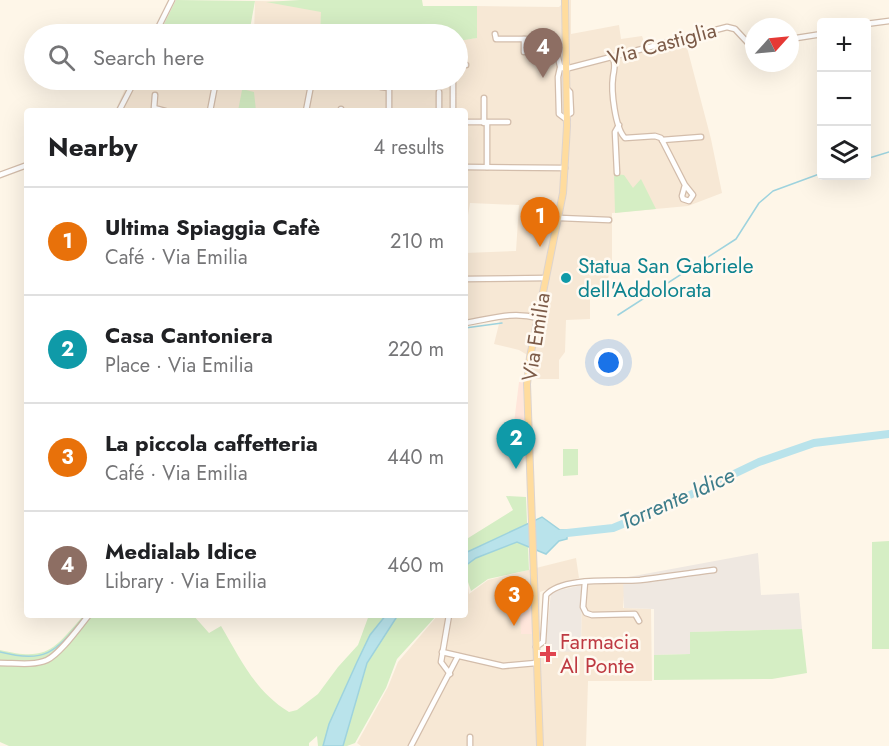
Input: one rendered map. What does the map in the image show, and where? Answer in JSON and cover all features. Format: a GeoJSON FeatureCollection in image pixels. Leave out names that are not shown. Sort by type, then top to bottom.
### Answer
{"type":"FeatureCollection","features":[{"type":"Feature","properties":{"kind":"main road","name":"Via Emilia"},"geometry":{"type":"LineString","coordinates":[[540,746],[530,496],[528,376],[546,278],[560,218],[565,168],[567,117],[563,69],[565,0]]}},
{"type":"Feature","properties":{"kind":"street"},"geometry":{"type":"LineString","coordinates":[[160,24],[172,0]]}},
{"type":"Feature","properties":{"kind":"street"},"geometry":{"type":"LineString","coordinates":[[871,23],[889,21]]}},
{"type":"Feature","properties":{"kind":"street","name":"Via Castiglia"},"geometry":{"type":"LineString","coordinates":[[563,69],[614,58],[727,27],[735,29],[745,41]]}},
{"type":"Feature","properties":{"kind":"street"},"geometry":{"type":"LineString","coordinates":[[495,34],[496,39],[539,40],[555,50],[564,44]]}},
{"type":"Feature","properties":{"kind":"street"},"geometry":{"type":"LineString","coordinates":[[799,38],[817,35]]}},
{"type":"Feature","properties":{"kind":"street"},"geometry":{"type":"LineString","coordinates":[[524,39],[524,52]]}},
{"type":"Feature","properties":{"kind":"street","name":"Via Emilia"},"geometry":{"type":"LineString","coordinates":[[555,50],[563,69],[558,77],[559,114],[567,117]]}},
{"type":"Feature","properties":{"kind":"street"},"geometry":{"type":"LineString","coordinates":[[614,58],[616,68],[613,75],[614,103],[621,133],[625,138],[655,136],[662,140],[685,185]]}},
{"type":"Feature","properties":{"kind":"street"},"geometry":{"type":"LineString","coordinates":[[121,108],[130,90]]}},
{"type":"Feature","properties":{"kind":"street"},"geometry":{"type":"LineString","coordinates":[[211,108],[214,90]]}},
{"type":"Feature","properties":{"kind":"street"},"geometry":{"type":"LineString","coordinates":[[307,108],[310,90]]}},
{"type":"Feature","properties":{"kind":"street"},"geometry":{"type":"LineString","coordinates":[[389,90],[389,108]]}},
{"type":"Feature","properties":{"kind":"street"},"geometry":{"type":"LineString","coordinates":[[453,90],[453,108]]}},
{"type":"Feature","properties":{"kind":"street"},"geometry":{"type":"LineString","coordinates":[[439,92],[439,108]]}},
{"type":"Feature","properties":{"kind":"street"},"geometry":{"type":"LineString","coordinates":[[153,106],[155,95]]}},
{"type":"Feature","properties":{"kind":"street"},"geometry":{"type":"LineString","coordinates":[[484,98],[487,167]]}},
{"type":"Feature","properties":{"kind":"street"},"geometry":{"type":"LineString","coordinates":[[438,100],[453,100]]}},
{"type":"Feature","properties":{"kind":"street"},"geometry":{"type":"LineString","coordinates":[[468,122],[508,122]]}},
{"type":"Feature","properties":{"kind":"street"},"geometry":{"type":"LineString","coordinates":[[616,173],[615,132],[619,125]]}},
{"type":"Feature","properties":{"kind":"street"},"geometry":{"type":"LineString","coordinates":[[662,140],[701,137]]}},
{"type":"Feature","properties":{"kind":"street"},"geometry":{"type":"LineString","coordinates":[[0,176],[24,166]]}},
{"type":"Feature","properties":{"kind":"street"},"geometry":{"type":"LineString","coordinates":[[468,167],[565,168]]}},
{"type":"Feature","properties":{"kind":"street"},"geometry":{"type":"LineString","coordinates":[[560,218],[609,220]]}},
{"type":"Feature","properties":{"kind":"street"},"geometry":{"type":"LineString","coordinates":[[468,279],[546,278]]}},
{"type":"Feature","properties":{"kind":"street"},"geometry":{"type":"LineString","coordinates":[[468,322],[508,314],[522,314],[538,318]]}},
{"type":"Feature","properties":{"kind":"street","name":"Via Emilia"},"geometry":{"type":"LineString","coordinates":[[536,647],[543,642],[546,594],[554,588],[585,582],[637,580],[714,570]]}},
{"type":"Feature","properties":{"kind":"street"},"geometry":{"type":"LineString","coordinates":[[585,582],[583,603],[586,613],[592,615],[635,614],[639,621]]}},
{"type":"Feature","properties":{"kind":"street"},"geometry":{"type":"LineString","coordinates":[[0,663],[31,663],[46,660],[63,645],[86,618]]}},
{"type":"Feature","properties":{"kind":"street"},"geometry":{"type":"LineString","coordinates":[[448,618],[441,662],[450,674]]}},
{"type":"Feature","properties":{"kind":"street"},"geometry":{"type":"LineString","coordinates":[[535,638],[541,637],[544,632]]}},
{"type":"Feature","properties":{"kind":"street"},"geometry":{"type":"LineString","coordinates":[[442,652],[503,666],[536,663]]}},
{"type":"Feature","properties":{"kind":"street"},"geometry":{"type":"LineString","coordinates":[[411,746],[458,656]]}},
{"type":"Feature","properties":{"kind":"street"},"geometry":{"type":"LineString","coordinates":[[470,737],[470,746]]}},
{"type":"Feature","properties":{"kind":"shaded area"},"geometry":{"type":"Polygon","coordinates":[[[566,0],[571,0],[571,34],[619,25],[621,39],[642,36],[645,45],[684,36],[711,139],[722,193],[688,206],[612,213],[612,265],[604,292],[590,290],[590,319],[566,320],[565,352],[559,360],[559,379],[532,379],[534,359],[519,350],[494,344],[501,316],[468,322],[468,253],[516,251],[519,205],[470,203],[468,215],[468,108],[116,108],[124,90],[468,90],[468,39],[477,38],[477,6],[559,7],[566,0]]]}},
{"type":"Feature","properties":{"kind":"shaded area"},"geometry":{"type":"Polygon","coordinates":[[[255,1],[322,2],[321,24],[254,24],[255,1]]]}},
{"type":"Feature","properties":{"kind":"shaded area"},"geometry":{"type":"Polygon","coordinates":[[[519,382],[523,382],[525,454],[507,453],[512,423],[514,423],[519,382]]]}},
{"type":"Feature","properties":{"kind":"shaded area"},"geometry":{"type":"Polygon","coordinates":[[[758,553],[761,595],[799,593],[802,629],[690,632],[690,654],[654,655],[654,609],[624,608],[623,578],[758,553]]]}},
{"type":"Feature","properties":{"kind":"shaded area"},"geometry":{"type":"Polygon","coordinates":[[[576,558],[579,578],[540,592],[539,651],[581,651],[582,585],[625,583],[623,608],[651,609],[652,681],[588,681],[586,746],[361,746],[357,743],[388,687],[398,662],[435,618],[468,618],[468,587],[469,594],[488,580],[576,558]]]}},
{"type":"Feature","properties":{"kind":"shaded area"},"geometry":{"type":"Polygon","coordinates":[[[529,585],[532,634],[521,634],[519,587],[529,585]]]}},
{"type":"Feature","properties":{"kind":"shaded area"},"geometry":{"type":"Polygon","coordinates":[[[582,585],[581,652],[545,651],[551,592],[582,585]]]}},
{"type":"Feature","properties":{"kind":"green space"},"geometry":{"type":"Polygon","coordinates":[[[176,0],[255,1],[251,24],[164,24],[176,0]]]}},
{"type":"Feature","properties":{"kind":"green space"},"geometry":{"type":"Polygon","coordinates":[[[422,0],[423,6],[477,6],[477,38],[468,39],[468,24],[320,24],[321,12],[266,2],[422,0]]]}},
{"type":"Feature","properties":{"kind":"green space"},"geometry":{"type":"Polygon","coordinates":[[[242,90],[254,92],[256,108],[239,108],[242,90]]]}},
{"type":"Feature","properties":{"kind":"green space"},"geometry":{"type":"Polygon","coordinates":[[[614,174],[624,175],[633,188],[641,179],[656,209],[615,213],[614,174]]]}},
{"type":"Feature","properties":{"kind":"green space"},"geometry":{"type":"Polygon","coordinates":[[[563,449],[578,449],[578,475],[563,476],[563,449]]]}},
{"type":"Feature","properties":{"kind":"green space"},"geometry":{"type":"Polygon","coordinates":[[[506,496],[526,497],[529,570],[488,579],[471,591],[468,582],[468,538],[513,510],[506,496]]]}},
{"type":"Feature","properties":{"kind":"green space"},"geometry":{"type":"Polygon","coordinates":[[[889,541],[889,649],[872,649],[872,542],[889,541]]]}},
{"type":"Feature","properties":{"kind":"green space"},"geometry":{"type":"Polygon","coordinates":[[[81,618],[196,618],[209,633],[221,626],[242,663],[258,685],[277,704],[289,712],[297,710],[318,694],[358,645],[368,618],[434,618],[397,659],[386,688],[355,743],[347,746],[318,746],[317,736],[309,743],[309,746],[9,746],[0,742],[0,650],[40,653],[57,644],[81,618]]]}},
{"type":"Feature","properties":{"kind":"green space"},"geometry":{"type":"Polygon","coordinates":[[[802,629],[807,673],[772,679],[654,680],[654,655],[690,654],[690,632],[802,629]]]}},
{"type":"Feature","properties":{"kind":"water"},"geometry":{"type":"Polygon","coordinates":[[[542,517],[560,530],[567,530],[567,539],[559,541],[546,554],[517,542],[476,558],[468,564],[468,552],[542,517]]]}},
{"type":"Feature","properties":{"kind":"water"},"geometry":{"type":"Polygon","coordinates":[[[384,618],[396,618],[367,663],[343,746],[323,746],[329,724],[370,635],[384,618]]]}},
{"type":"Feature","properties":{"kind":"waterway"},"geometry":{"type":"LineString","coordinates":[[871,157],[889,152]]}},
{"type":"Feature","properties":{"kind":"waterway"},"geometry":{"type":"LineString","coordinates":[[618,315],[736,239],[759,203],[773,191],[817,175]]}},
{"type":"Feature","properties":{"kind":"waterway"},"geometry":{"type":"LineString","coordinates":[[468,328],[502,323]]}},
{"type":"Feature","properties":{"kind":"waterway","name":"Torrente Idice"},"geometry":{"type":"LineString","coordinates":[[558,534],[613,528],[671,504],[759,462],[814,443],[889,434]]}},
{"type":"Feature","properties":{"kind":"waterway"},"geometry":{"type":"LineString","coordinates":[[0,652],[29,656],[50,652],[67,638],[84,618]]}},
{"type":"Feature","properties":{"kind":"place","name":"Medialab Idice"},"geometry":{"type":"Point","coordinates":[543,78]}},
{"type":"Feature","properties":{"kind":"place","name":"Ultima Spiaggia Cafè"},"geometry":{"type":"Point","coordinates":[540,247]}},
{"type":"Feature","properties":{"kind":"place","name":"Statua San Gabriele dell'Addolorata"},"geometry":{"type":"Point","coordinates":[566,278]}},
{"type":"Feature","properties":{"kind":"place","name":"Casa Cantoniera"},"geometry":{"type":"Point","coordinates":[516,469]}},
{"type":"Feature","properties":{"kind":"place","name":"La piccola caffetteria"},"geometry":{"type":"Point","coordinates":[514,626]}},
{"type":"Feature","properties":{"kind":"place","name":"Farmacia Al Ponte"},"geometry":{"type":"Point","coordinates":[548,654]}}]}
